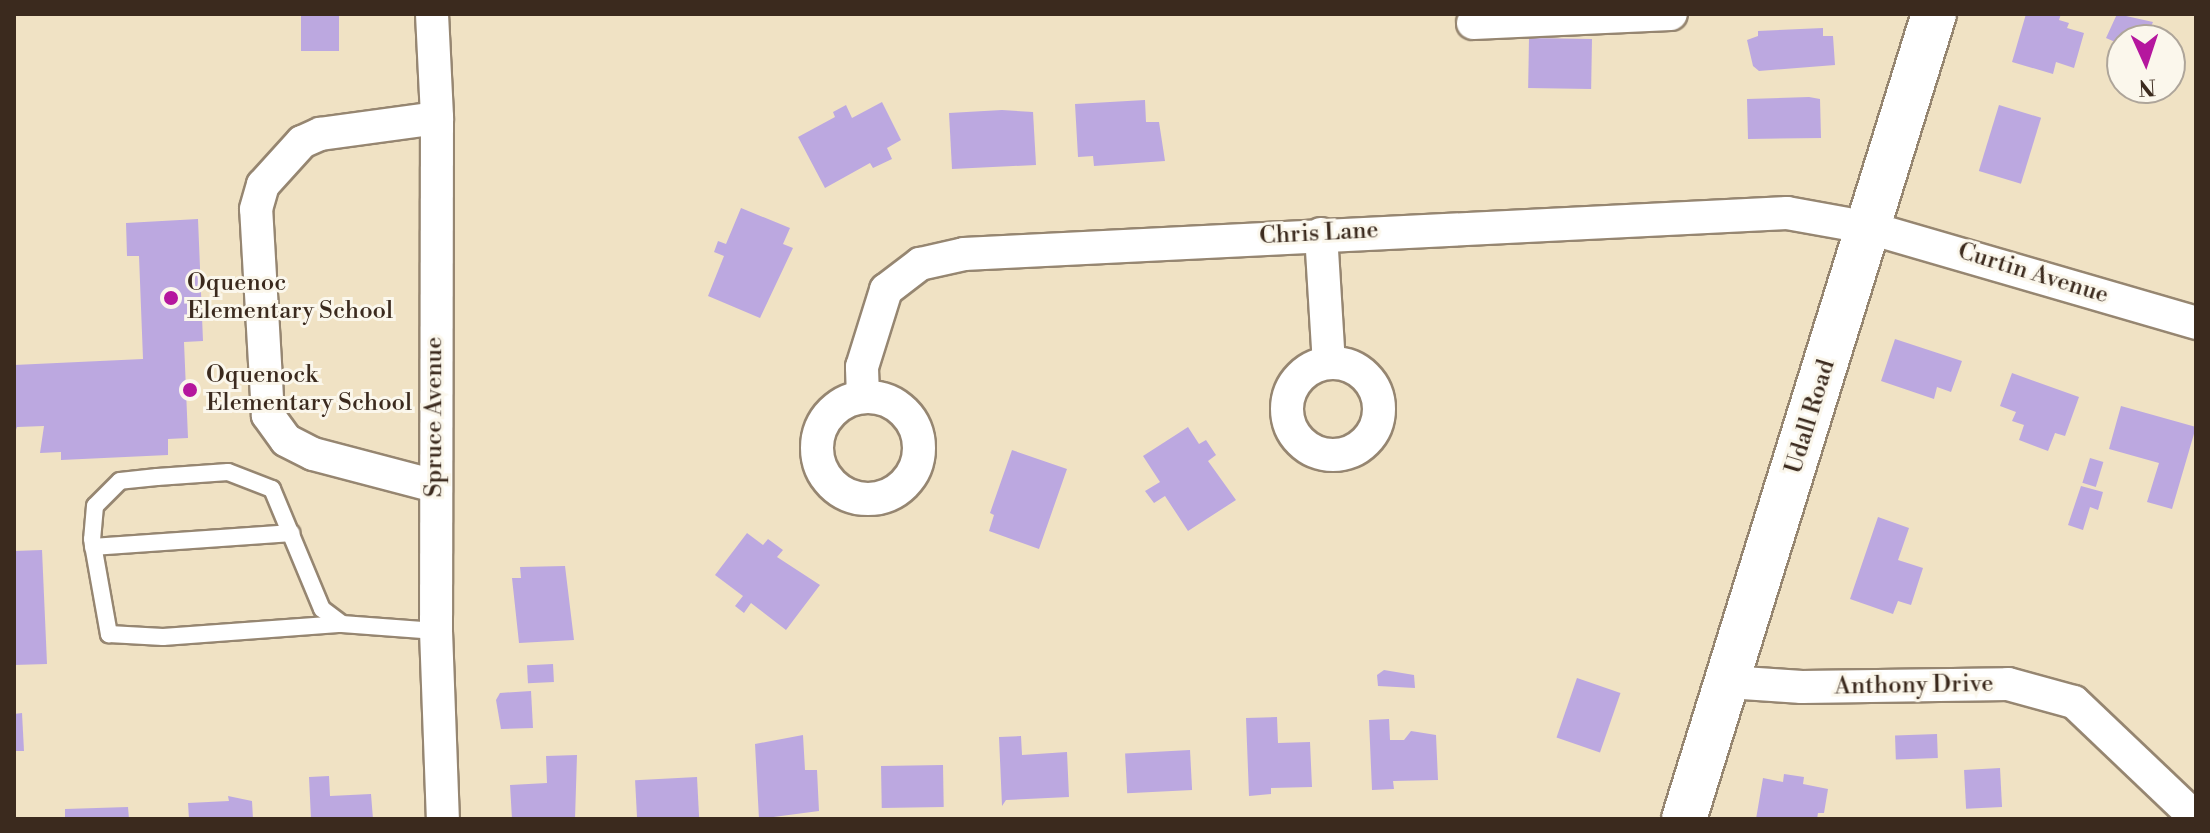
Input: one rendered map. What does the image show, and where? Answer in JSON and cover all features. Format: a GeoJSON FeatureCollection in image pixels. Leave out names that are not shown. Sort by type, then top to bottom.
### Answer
{"type":"FeatureCollection","features":[{"type":"Feature","properties":{"kind":"main road","name":"Udall Road"},"geometry":{"type":"LineString","coordinates":[[1684,819],[1934,14]]}},
{"type":"Feature","properties":{"kind":"street","name":"Spruce Avenue"},"geometry":{"type":"LineString","coordinates":[[432,14],[437,118],[436,631],[443,819]]}},
{"type":"Feature","properties":{"kind":"street"},"geometry":{"type":"LineString","coordinates":[[1473,23],[1671,14]]}},
{"type":"Feature","properties":{"kind":"street"},"geometry":{"type":"LineString","coordinates":[[435,486],[313,454],[286,440],[268,415],[256,209],[263,185],[302,142],[320,134],[437,118]]}},
{"type":"Feature","properties":{"kind":"street","name":"Chris Lane"},"geometry":{"type":"LineString","coordinates":[[863,397],[862,367],[886,290],[920,264],[964,254],[1764,212],[1870,228]]}},
{"type":"Feature","properties":{"kind":"street","name":"Curtin Avenue"},"geometry":{"type":"LineString","coordinates":[[1870,228],[2196,323]]}},
{"type":"Feature","properties":{"kind":"street"},"geometry":{"type":"LineString","coordinates":[[1321,234],[1329,363]]}},
{"type":"Feature","properties":{"kind":"street","name":"Anthony Drive"},"geometry":{"type":"LineString","coordinates":[[1728,682],[1802,687],[2008,684],[2074,702],[2196,818]]}},
{"type":"Feature","properties":{"kind":"lane"},"geometry":{"type":"LineString","coordinates":[[342,624],[322,609],[272,489],[228,472],[157,477],[120,481],[104,492],[95,506],[93,547],[109,634],[163,637],[342,624],[436,631]]}},
{"type":"Feature","properties":{"kind":"lane"},"geometry":{"type":"LineString","coordinates":[[93,547],[292,533]]}},
{"type":"Feature","properties":{"kind":"building"},"geometry":{"type":"Polygon","coordinates":[[[301,14],[339,14],[339,51],[301,51],[301,14]]]}},
{"type":"Feature","properties":{"kind":"building"},"geometry":{"type":"Polygon","coordinates":[[[2026,14],[2061,14],[2059,20],[2069,23],[2067,28],[2084,33],[2074,68],[2056,62],[2053,74],[2012,62],[2026,14]]]}},
{"type":"Feature","properties":{"kind":"building"},"geometry":{"type":"Polygon","coordinates":[[[2117,14],[2153,22],[2152,24],[2112,24],[2117,14]]]}},
{"type":"Feature","properties":{"kind":"building"},"geometry":{"type":"Polygon","coordinates":[[[1823,28],[1823,36],[1833,36],[1835,65],[1759,71],[1753,66],[1747,40],[1758,36],[1758,31],[1823,28]]]}},
{"type":"Feature","properties":{"kind":"building"},"geometry":{"type":"Polygon","coordinates":[[[1529,38],[1592,39],[1591,89],[1528,88],[1529,38]]]}},
{"type":"Feature","properties":{"kind":"building"},"geometry":{"type":"Polygon","coordinates":[[[1747,99],[1820,99],[1821,138],[1748,139],[1747,99]]]}},
{"type":"Feature","properties":{"kind":"building"},"geometry":{"type":"Polygon","coordinates":[[[1145,100],[1146,122],[1159,122],[1165,161],[1094,166],[1093,156],[1078,157],[1075,104],[1145,100]]]}},
{"type":"Feature","properties":{"kind":"building"},"geometry":{"type":"Polygon","coordinates":[[[882,102],[901,140],[887,148],[892,159],[873,168],[870,163],[825,188],[798,137],[835,117],[833,112],[846,105],[852,118],[882,102]]]}},
{"type":"Feature","properties":{"kind":"building"},"geometry":{"type":"Polygon","coordinates":[[[1999,105],[2041,118],[2021,184],[1979,171],[1999,105]]]}},
{"type":"Feature","properties":{"kind":"building"},"geometry":{"type":"Polygon","coordinates":[[[1033,112],[1036,165],[952,169],[949,113],[1033,112]]]}},
{"type":"Feature","properties":{"kind":"building"},"geometry":{"type":"Polygon","coordinates":[[[741,208],[790,228],[783,244],[793,248],[760,318],[708,296],[724,256],[714,252],[718,241],[726,244],[741,208]]]}},
{"type":"Feature","properties":{"kind":"building","name":"Oquenoc Elementary School"},"geometry":{"type":"Polygon","coordinates":[[[198,219],[203,341],[184,342],[188,438],[168,439],[168,455],[61,460],[61,452],[40,453],[44,426],[17,427],[14,436],[14,365],[143,359],[139,256],[127,256],[126,223],[198,219]]]}},
{"type":"Feature","properties":{"kind":"building"},"geometry":{"type":"Polygon","coordinates":[[[1895,339],[1962,361],[1951,392],[1937,387],[1934,399],[1881,381],[1895,339]]]}},
{"type":"Feature","properties":{"kind":"building"},"geometry":{"type":"Polygon","coordinates":[[[2012,373],[2079,397],[2065,436],[2055,433],[2048,451],[2019,440],[2024,425],[2012,421],[2016,412],[2000,406],[2012,373]]]}},
{"type":"Feature","properties":{"kind":"building"},"geometry":{"type":"Polygon","coordinates":[[[2121,406],[2196,427],[2172,509],[2147,502],[2159,463],[2109,449],[2121,406]]]}},
{"type":"Feature","properties":{"kind":"building"},"geometry":{"type":"Polygon","coordinates":[[[1188,427],[1199,444],[1206,440],[1216,455],[1208,461],[1236,500],[1188,531],[1165,496],[1154,503],[1145,491],[1160,482],[1143,456],[1188,427]]]}},
{"type":"Feature","properties":{"kind":"building"},"geometry":{"type":"Polygon","coordinates":[[[1012,450],[1067,469],[1039,549],[989,531],[994,515],[990,513],[1012,450]]]}},
{"type":"Feature","properties":{"kind":"building"},"geometry":{"type":"Polygon","coordinates":[[[2090,458],[2103,462],[2096,487],[2082,483],[2090,458]]]}},
{"type":"Feature","properties":{"kind":"building"},"geometry":{"type":"Polygon","coordinates":[[[2081,486],[2103,492],[2098,510],[2090,507],[2083,530],[2068,525],[2081,486]]]}},
{"type":"Feature","properties":{"kind":"building"},"geometry":{"type":"Polygon","coordinates":[[[1878,517],[1909,528],[1898,560],[1923,568],[1911,605],[1898,601],[1893,614],[1850,599],[1878,517]]]}},
{"type":"Feature","properties":{"kind":"building"},"geometry":{"type":"Polygon","coordinates":[[[747,533],[763,545],[768,539],[783,550],[777,557],[820,585],[786,630],[751,603],[744,613],[735,606],[743,596],[715,575],[747,533]]]}},
{"type":"Feature","properties":{"kind":"building"},"geometry":{"type":"Polygon","coordinates":[[[42,550],[47,664],[14,665],[14,551],[42,550]]]}},
{"type":"Feature","properties":{"kind":"building"},"geometry":{"type":"Polygon","coordinates":[[[565,566],[574,640],[519,643],[512,578],[521,578],[520,567],[565,566]]]}},
{"type":"Feature","properties":{"kind":"building"},"geometry":{"type":"Polygon","coordinates":[[[553,664],[554,682],[528,683],[527,665],[553,664]]]}},
{"type":"Feature","properties":{"kind":"building"},"geometry":{"type":"Polygon","coordinates":[[[1384,670],[1414,675],[1415,688],[1378,686],[1377,675],[1384,670]]]}},
{"type":"Feature","properties":{"kind":"building"},"geometry":{"type":"Polygon","coordinates":[[[1577,678],[1620,693],[1600,753],[1556,738],[1577,678]]]}},
{"type":"Feature","properties":{"kind":"building"},"geometry":{"type":"Polygon","coordinates":[[[531,691],[533,728],[501,729],[496,700],[500,693],[531,691]]]}},
{"type":"Feature","properties":{"kind":"building"},"geometry":{"type":"Polygon","coordinates":[[[22,713],[24,751],[14,751],[14,714],[22,713]]]}},
{"type":"Feature","properties":{"kind":"building"},"geometry":{"type":"Polygon","coordinates":[[[1277,717],[1278,743],[1310,742],[1312,787],[1271,788],[1271,794],[1249,796],[1246,718],[1277,717]]]}},
{"type":"Feature","properties":{"kind":"building"},"geometry":{"type":"Polygon","coordinates":[[[1389,719],[1390,740],[1404,740],[1411,731],[1436,735],[1438,780],[1393,781],[1394,789],[1372,790],[1369,720],[1389,719]]]}},
{"type":"Feature","properties":{"kind":"building"},"geometry":{"type":"Polygon","coordinates":[[[1937,734],[1938,758],[1896,759],[1895,735],[1937,734]]]}},
{"type":"Feature","properties":{"kind":"building"},"geometry":{"type":"Polygon","coordinates":[[[803,735],[805,770],[817,770],[819,811],[759,819],[755,744],[803,735]]]}},
{"type":"Feature","properties":{"kind":"building"},"geometry":{"type":"Polygon","coordinates":[[[1021,736],[1022,755],[1067,752],[1069,797],[1006,800],[1002,806],[999,737],[1021,736]]]}},
{"type":"Feature","properties":{"kind":"building"},"geometry":{"type":"Polygon","coordinates":[[[1190,750],[1192,790],[1127,793],[1125,753],[1190,750]]]}},
{"type":"Feature","properties":{"kind":"building"},"geometry":{"type":"Polygon","coordinates":[[[577,755],[575,819],[512,819],[510,785],[547,783],[546,756],[577,755]]]}},
{"type":"Feature","properties":{"kind":"building"},"geometry":{"type":"Polygon","coordinates":[[[943,765],[944,807],[882,808],[881,766],[943,765]]]}},
{"type":"Feature","properties":{"kind":"building"},"geometry":{"type":"Polygon","coordinates":[[[2000,768],[2002,807],[1966,809],[1964,770],[2000,768]]]}},
{"type":"Feature","properties":{"kind":"building"},"geometry":{"type":"Polygon","coordinates":[[[1784,774],[1804,777],[1803,784],[1828,789],[1824,813],[1818,813],[1817,819],[1756,819],[1763,778],[1783,782],[1784,774]]]}},
{"type":"Feature","properties":{"kind":"building"},"geometry":{"type":"Polygon","coordinates":[[[329,776],[330,796],[371,794],[373,819],[311,819],[309,777],[329,776]]]}},
{"type":"Feature","properties":{"kind":"building"},"geometry":{"type":"Polygon","coordinates":[[[697,777],[699,819],[637,819],[635,780],[697,777]]]}},
{"type":"Feature","properties":{"kind":"building"},"geometry":{"type":"Polygon","coordinates":[[[228,796],[252,801],[253,819],[189,819],[188,803],[229,801],[228,796]]]}},
{"type":"Feature","properties":{"kind":"building"},"geometry":{"type":"Polygon","coordinates":[[[128,807],[129,819],[65,819],[65,809],[128,807]]]}},
{"type":"Feature","properties":{"kind":"place","name":"Oquenoc Elementary School"},"geometry":{"type":"Point","coordinates":[171,298]}},
{"type":"Feature","properties":{"kind":"place","name":"Oquenock Elementary School"},"geometry":{"type":"Point","coordinates":[190,390]}}]}
